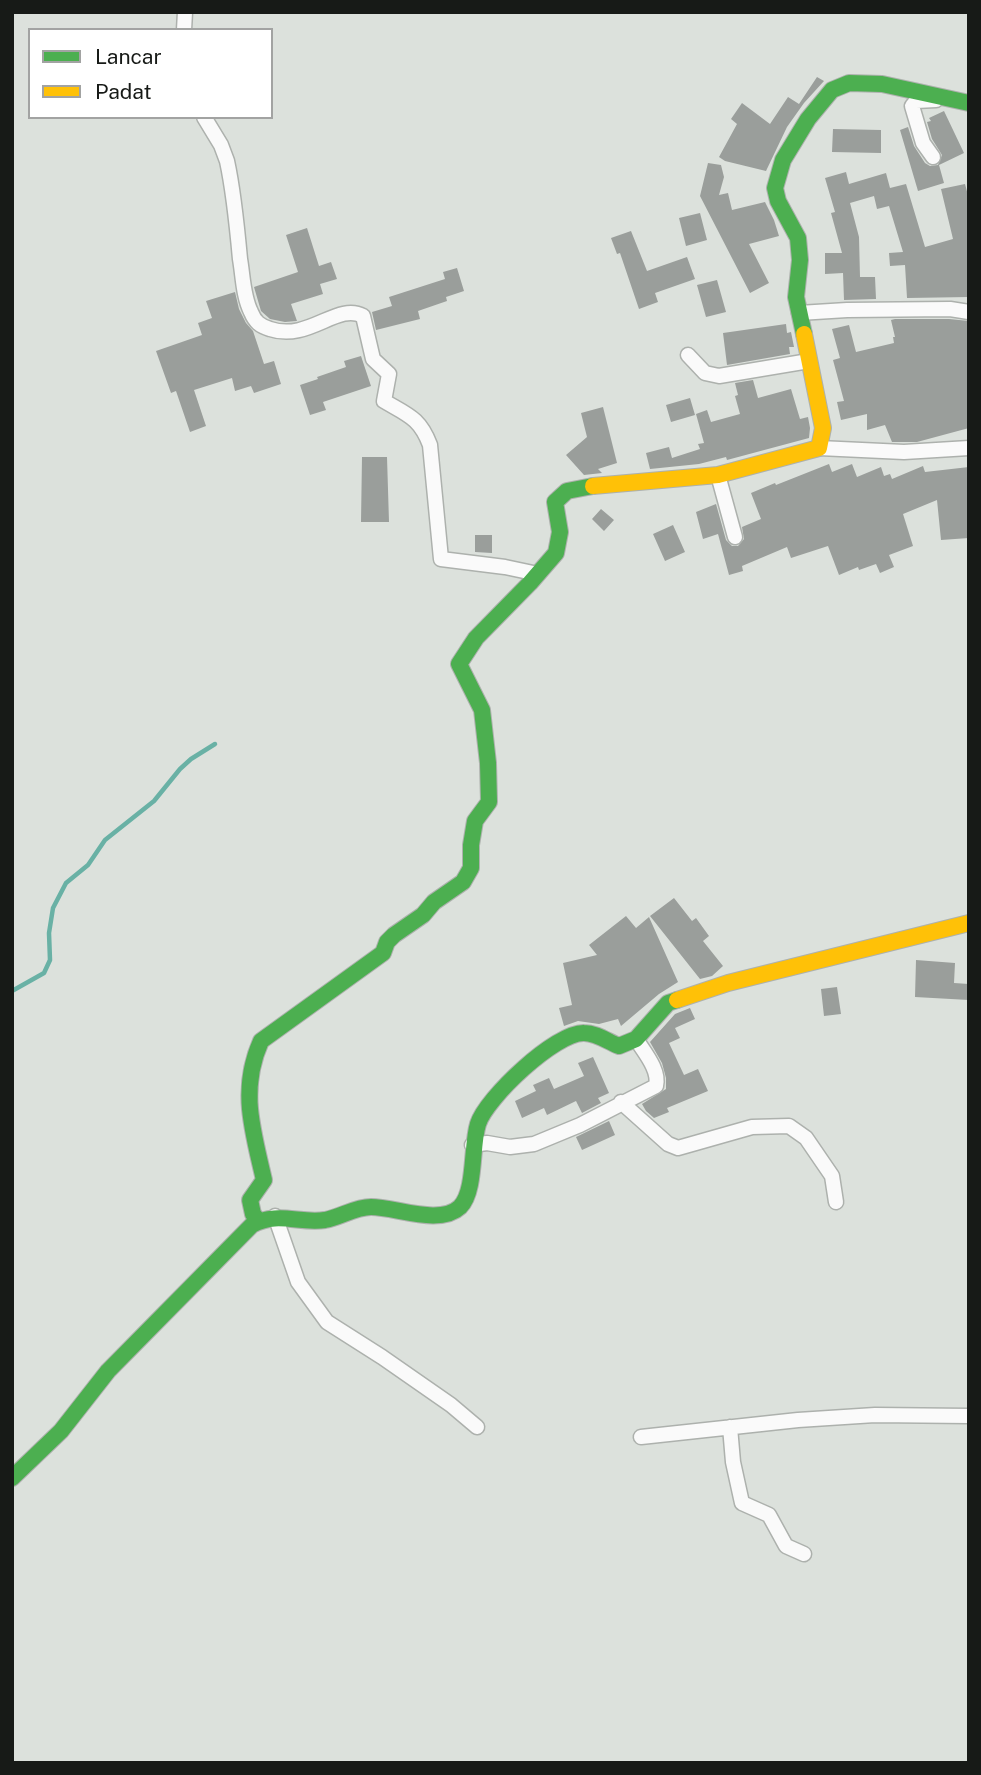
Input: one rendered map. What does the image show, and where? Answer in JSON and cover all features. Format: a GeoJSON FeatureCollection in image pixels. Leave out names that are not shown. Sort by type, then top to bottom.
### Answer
{"type":"FeatureCollection","features":[{"type":"Feature","properties":{"kind":"street"},"geometry":{"type":"LineString","coordinates":[[819,448],[823,428],[796,289],[800,256],[798,237],[776,196],[777,176],[797,133],[837,86],[852,82],[869,82],[969,103]]}},
{"type":"Feature","properties":{"kind":"street"},"geometry":{"type":"LineString","coordinates":[[933,157],[923,143],[912,106],[916,101],[944,99]]}},
{"type":"Feature","properties":{"kind":"street"},"geometry":{"type":"LineString","coordinates":[[205,119],[228,162],[244,289],[250,312],[256,321],[274,331],[295,332],[346,312],[363,316],[373,359],[389,374],[384,401],[416,420],[430,445],[441,559],[498,566],[535,578]]}},
{"type":"Feature","properties":{"kind":"street"},"geometry":{"type":"LineString","coordinates":[[799,313],[950,309],[969,312]]}},
{"type":"Feature","properties":{"kind":"street"},"geometry":{"type":"LineString","coordinates":[[688,355],[705,373],[719,376],[809,360]]}},
{"type":"Feature","properties":{"kind":"street"},"geometry":{"type":"LineString","coordinates":[[258,1220],[253,1214],[250,1200],[264,1180],[252,1135],[251,1080],[255,1052],[261,1041],[383,953],[387,942],[394,935],[463,882],[471,868],[475,821],[489,802],[488,763],[482,710],[459,664],[470,643],[481,630],[519,595],[557,550],[560,528],[555,502],[567,491],[718,475],[819,448],[904,452],[969,449]]}},
{"type":"Feature","properties":{"kind":"street"},"geometry":{"type":"LineString","coordinates":[[718,475],[735,537]]}},
{"type":"Feature","properties":{"kind":"street"},"geometry":{"type":"LineString","coordinates":[[12,1478],[61,1431],[108,1371],[229,1249],[242,1232],[258,1220],[275,1216],[323,1220],[371,1207],[426,1215],[452,1211],[461,1206],[469,1192],[472,1145],[479,1119],[497,1094],[524,1067],[558,1044],[579,1033],[592,1034],[619,1046],[636,1039],[668,1003],[741,979],[969,923]]}},
{"type":"Feature","properties":{"kind":"street"},"geometry":{"type":"LineString","coordinates":[[472,1145],[487,1143],[510,1147],[534,1144],[580,1125],[656,1086],[651,1063],[636,1039]]}},
{"type":"Feature","properties":{"kind":"street"},"geometry":{"type":"LineString","coordinates":[[621,1102],[668,1144],[678,1148],[752,1127],[789,1126],[806,1138],[832,1176],[835,1202]]}},
{"type":"Feature","properties":{"kind":"street"},"geometry":{"type":"LineString","coordinates":[[275,1216],[298,1282],[327,1322],[451,1405],[477,1427]]}},
{"type":"Feature","properties":{"kind":"street"},"geometry":{"type":"LineString","coordinates":[[641,1437],[798,1420],[875,1415],[969,1416]]}},
{"type":"Feature","properties":{"kind":"street"},"geometry":{"type":"LineString","coordinates":[[730,1427],[733,1462],[742,1503],[769,1515],[786,1546],[804,1555]]}},
{"type":"Feature","properties":{"kind":"building"},"geometry":{"type":"Polygon","coordinates":[[[817,77],[824,81],[787,127],[766,171],[725,161],[719,157],[737,124],[731,119],[742,103],[770,124],[788,97],[799,104],[817,77]]]}},
{"type":"Feature","properties":{"kind":"building"},"geometry":{"type":"Polygon","coordinates":[[[944,111],[964,153],[939,165],[944,183],[918,191],[900,130],[908,127],[914,146],[925,163],[930,166],[938,165],[942,155],[932,139],[927,122],[931,121],[929,118],[944,111]]]}},
{"type":"Feature","properties":{"kind":"building"},"geometry":{"type":"Polygon","coordinates":[[[833,129],[881,130],[881,153],[832,152],[833,129]]]}},
{"type":"Feature","properties":{"kind":"building"},"geometry":{"type":"Polygon","coordinates":[[[708,163],[721,165],[724,177],[719,195],[728,193],[732,210],[765,202],[774,220],[779,236],[749,244],[769,283],[750,293],[700,196],[708,163]]]}},
{"type":"Feature","properties":{"kind":"building"},"geometry":{"type":"Polygon","coordinates":[[[846,172],[849,184],[886,173],[890,188],[906,184],[925,247],[953,239],[941,189],[965,184],[969,199],[969,297],[907,298],[905,265],[890,266],[889,253],[903,252],[889,206],[877,209],[874,196],[850,203],[859,237],[860,277],[875,277],[876,299],[844,300],[843,273],[825,274],[825,253],[842,253],[831,213],[835,212],[825,178],[846,172]]]}},
{"type":"Feature","properties":{"kind":"building"},"geometry":{"type":"Polygon","coordinates":[[[700,213],[707,240],[686,246],[679,218],[700,213]]]}},
{"type":"Feature","properties":{"kind":"building"},"geometry":{"type":"Polygon","coordinates":[[[307,228],[319,266],[331,262],[337,279],[320,284],[323,294],[291,304],[297,321],[270,319],[261,311],[254,287],[298,272],[286,235],[307,228]]]}},
{"type":"Feature","properties":{"kind":"building"},"geometry":{"type":"Polygon","coordinates":[[[631,231],[647,271],[687,257],[695,279],[655,293],[658,302],[639,309],[620,253],[617,254],[611,238],[631,231]]]}},
{"type":"Feature","properties":{"kind":"building"},"geometry":{"type":"Polygon","coordinates":[[[457,268],[464,291],[446,297],[447,301],[418,311],[420,319],[376,330],[372,312],[392,306],[389,297],[445,279],[443,272],[457,268]]]}},
{"type":"Feature","properties":{"kind":"building"},"geometry":{"type":"Polygon","coordinates":[[[717,280],[726,312],[706,317],[697,285],[717,280]]]}},
{"type":"Feature","properties":{"kind":"building"},"geometry":{"type":"Polygon","coordinates":[[[235,292],[239,309],[253,331],[264,364],[274,361],[281,384],[254,393],[251,386],[235,391],[232,378],[194,390],[206,426],[190,432],[176,391],[171,393],[156,351],[202,335],[198,323],[212,318],[206,301],[235,292]]]}},
{"type":"Feature","properties":{"kind":"building"},"geometry":{"type":"Polygon","coordinates":[[[891,320],[969,321],[969,428],[917,442],[892,442],[885,425],[867,430],[867,414],[841,420],[837,402],[844,401],[833,360],[840,358],[832,329],[849,325],[856,352],[894,343],[891,320]]]}},
{"type":"Feature","properties":{"kind":"building"},"geometry":{"type":"Polygon","coordinates":[[[786,324],[794,347],[789,347],[790,354],[727,365],[723,333],[786,324]]]}},
{"type":"Feature","properties":{"kind":"building"},"geometry":{"type":"Polygon","coordinates":[[[361,356],[371,386],[323,402],[326,410],[310,415],[300,385],[346,367],[344,361],[361,356]]]}},
{"type":"Feature","properties":{"kind":"building"},"geometry":{"type":"Polygon","coordinates":[[[753,380],[758,398],[791,389],[800,419],[808,417],[809,438],[727,460],[726,457],[699,464],[650,469],[646,453],[669,447],[672,458],[700,449],[698,444],[704,443],[696,414],[707,410],[711,422],[740,414],[735,383],[753,380]]]}},
{"type":"Feature","properties":{"kind":"building"},"geometry":{"type":"Polygon","coordinates":[[[690,398],[695,415],[671,422],[666,405],[690,398]]]}},
{"type":"Feature","properties":{"kind":"building"},"geometry":{"type":"Polygon","coordinates":[[[603,407],[617,463],[598,469],[602,473],[584,475],[566,455],[587,437],[581,413],[603,407]]]}},
{"type":"Feature","properties":{"kind":"building"},"geometry":{"type":"Polygon","coordinates":[[[362,457],[387,457],[389,522],[361,522],[362,457]]]}},
{"type":"Feature","properties":{"kind":"building"},"geometry":{"type":"Polygon","coordinates":[[[829,464],[832,472],[852,464],[857,477],[881,467],[884,476],[890,474],[892,479],[923,466],[925,472],[969,467],[969,538],[941,540],[937,500],[903,514],[913,546],[889,555],[894,567],[880,573],[876,564],[859,570],[858,567],[839,575],[828,546],[791,558],[787,547],[742,566],[743,571],[729,575],[718,534],[703,539],[696,512],[716,504],[726,540],[732,546],[738,546],[744,539],[742,527],[761,519],[751,493],[829,464]]]}},
{"type":"Feature","properties":{"kind":"building"},"geometry":{"type":"Polygon","coordinates":[[[601,509],[614,520],[604,531],[592,519],[601,509]]]}},
{"type":"Feature","properties":{"kind":"building"},"geometry":{"type":"Polygon","coordinates":[[[673,525],[685,552],[665,561],[653,534],[673,525]]]}},
{"type":"Feature","properties":{"kind":"building"},"geometry":{"type":"Polygon","coordinates":[[[475,535],[492,535],[492,553],[475,552],[475,535]]]}},
{"type":"Feature","properties":{"kind":"building"},"geometry":{"type":"Polygon","coordinates":[[[674,898],[692,921],[696,918],[709,936],[703,941],[723,966],[712,976],[700,979],[650,916],[674,898]]]}},
{"type":"Feature","properties":{"kind":"building"},"geometry":{"type":"Polygon","coordinates":[[[626,916],[636,928],[649,917],[678,982],[659,994],[621,1026],[618,1019],[599,1024],[578,1021],[564,1026],[559,1008],[572,1005],[563,963],[597,955],[589,945],[626,916]]]}},
{"type":"Feature","properties":{"kind":"building"},"geometry":{"type":"Polygon","coordinates":[[[916,960],[955,963],[954,983],[969,984],[969,1000],[915,997],[916,960]]]}},
{"type":"Feature","properties":{"kind":"building"},"geometry":{"type":"Polygon","coordinates":[[[837,987],[841,1014],[824,1016],[821,989],[837,987]]]}},
{"type":"Feature","properties":{"kind":"building"},"geometry":{"type":"Polygon","coordinates":[[[690,1008],[695,1019],[675,1028],[680,1038],[669,1043],[684,1075],[698,1069],[708,1091],[667,1108],[669,1112],[654,1118],[642,1104],[666,1089],[666,1078],[662,1063],[650,1042],[675,1014],[690,1008]]]}},
{"type":"Feature","properties":{"kind":"building"},"geometry":{"type":"Polygon","coordinates":[[[593,1057],[609,1093],[598,1098],[601,1103],[582,1113],[576,1101],[547,1115],[544,1108],[522,1118],[515,1101],[536,1091],[533,1085],[549,1078],[554,1089],[584,1076],[578,1063],[593,1057]]]}},
{"type":"Feature","properties":{"kind":"building"},"geometry":{"type":"Polygon","coordinates":[[[609,1121],[615,1135],[582,1150],[576,1137],[609,1121]]]}},
{"type":"Feature","properties":{"kind":"waterway"},"geometry":{"type":"LineString","coordinates":[[12,991],[44,973],[50,960],[49,933],[53,908],[66,883],[88,865],[105,840],[154,801],[180,769],[215,744]]}},
{"type":"Feature","properties":{"kind":"traffic: fast"},"geometry":{"type":"LineString","coordinates":[[804,334],[796,297],[800,260],[798,238],[778,201],[775,188],[783,160],[808,119],[832,90],[849,83],[882,84],[969,103]]}},
{"type":"Feature","properties":{"kind":"traffic: fast"},"geometry":{"type":"LineString","coordinates":[[258,1220],[253,1214],[250,1200],[264,1180],[252,1127],[249,1094],[254,1059],[261,1041],[383,953],[387,942],[394,935],[463,882],[471,868],[475,821],[489,802],[482,710],[459,664],[476,638],[556,553],[560,532],[555,502],[567,491],[593,486]]}},
{"type":"Feature","properties":{"kind":"traffic: fast"},"geometry":{"type":"LineString","coordinates":[[12,1478],[61,1431],[108,1371],[252,1225],[279,1218],[325,1220],[371,1207],[430,1215],[451,1212],[460,1207],[469,1190],[478,1124],[494,1099],[524,1068],[540,1054],[572,1036],[589,1033],[619,1046],[636,1039],[668,1003],[677,1000]]}},
{"type":"Feature","properties":{"kind":"traffic: slow"},"geometry":{"type":"LineString","coordinates":[[593,486],[718,475],[819,448],[823,428],[804,334]]}},
{"type":"Feature","properties":{"kind":"traffic: slow"},"geometry":{"type":"LineString","coordinates":[[677,1000],[728,983],[969,923]]}}]}
